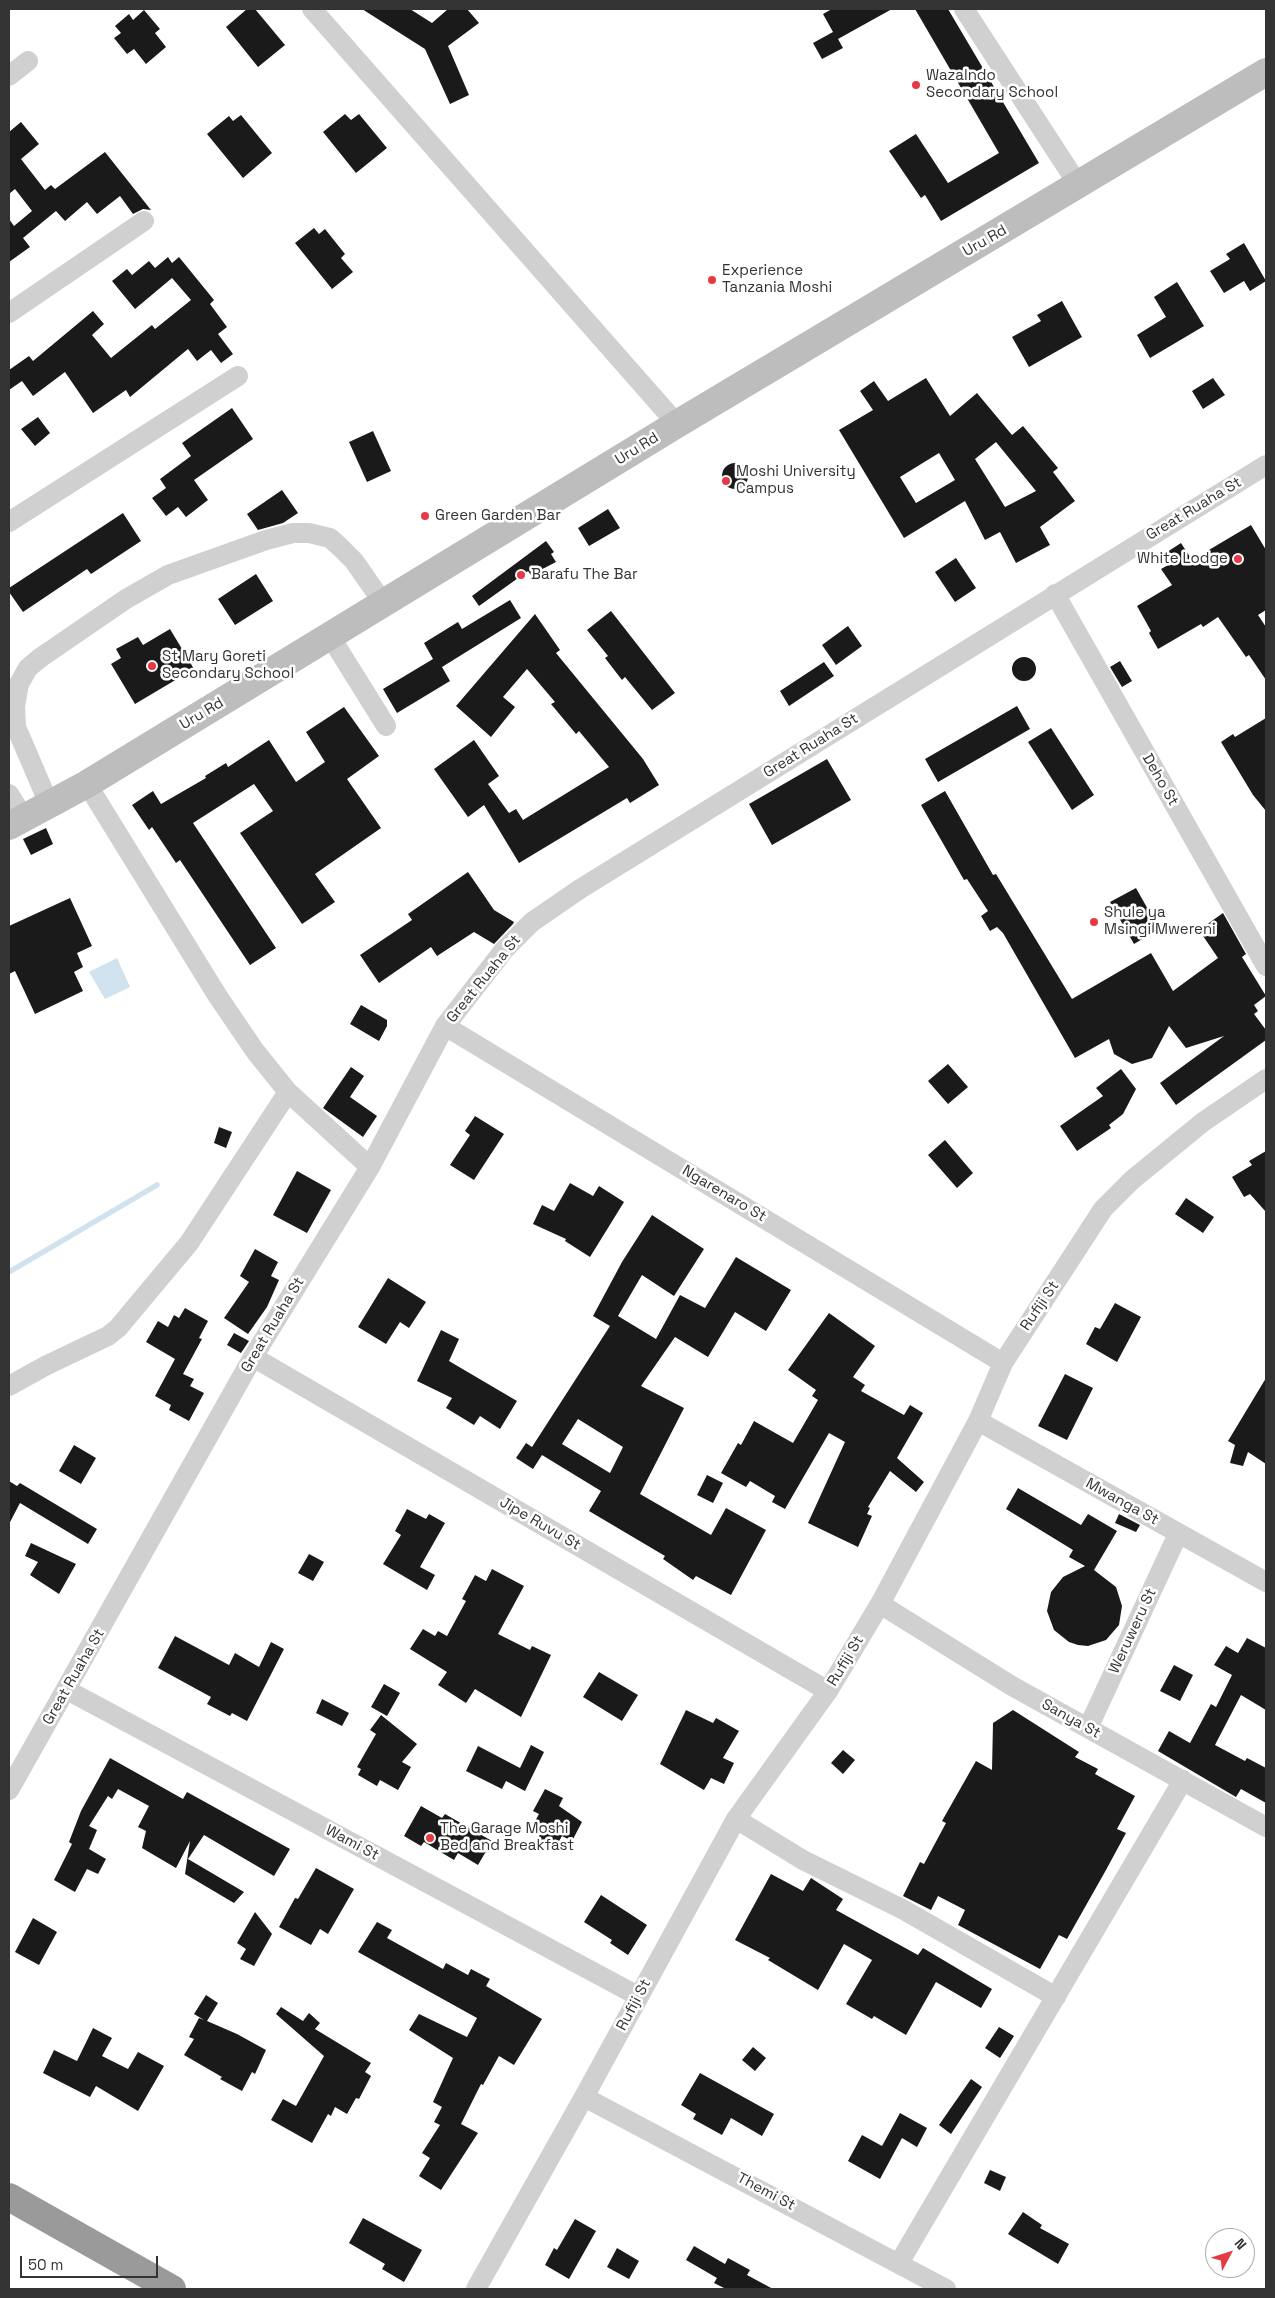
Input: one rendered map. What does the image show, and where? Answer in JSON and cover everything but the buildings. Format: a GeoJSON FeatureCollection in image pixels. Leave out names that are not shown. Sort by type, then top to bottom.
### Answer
{"type":"FeatureCollection","features":[{"type":"Feature","properties":{"kind":"highway"},"geometry":{"type":"LineString","coordinates":[[9,2197],[172,2289]]}},
{"type":"Feature","properties":{"kind":"street"},"geometry":{"type":"LineString","coordinates":[[312,9],[677,424]]}},
{"type":"Feature","properties":{"kind":"street"},"geometry":{"type":"LineString","coordinates":[[964,9],[1079,186]]}},
{"type":"Feature","properties":{"kind":"street"},"geometry":{"type":"LineString","coordinates":[[9,76],[28,61]]}},
{"type":"Feature","properties":{"kind":"street","name":"Uru Rd"},"geometry":{"type":"LineString","coordinates":[[16,822],[87,784],[677,424],[1079,186],[1266,72]]}},
{"type":"Feature","properties":{"kind":"street"},"geometry":{"type":"LineString","coordinates":[[9,313],[144,221]]}},
{"type":"Feature","properties":{"kind":"street"},"geometry":{"type":"LineString","coordinates":[[9,522],[238,376]]}},
{"type":"Feature","properties":{"kind":"street","name":"Great Ruaha St"},"geometry":{"type":"LineString","coordinates":[[9,1790],[253,1357],[370,1166],[445,1026],[504,950],[532,922],[580,889],[1054,594],[1266,465]]}},
{"type":"Feature","properties":{"kind":"street"},"geometry":{"type":"LineString","coordinates":[[50,804],[16,727],[15,706],[19,684],[28,668],[40,658],[126,599],[168,575],[266,540],[294,533],[309,532],[330,538],[339,546],[354,561],[384,604]]}},
{"type":"Feature","properties":{"kind":"street","name":"Deho St"},"geometry":{"type":"LineString","coordinates":[[1054,594],[1266,966]]}},
{"type":"Feature","properties":{"kind":"street"},"geometry":{"type":"LineString","coordinates":[[330,636],[386,726]]}},
{"type":"Feature","properties":{"kind":"street"},"geometry":{"type":"LineString","coordinates":[[87,784],[216,996],[255,1051],[288,1092],[370,1166]]}},
{"type":"Feature","properties":{"kind":"street"},"geometry":{"type":"LineString","coordinates":[[9,794],[16,822]]}},
{"type":"Feature","properties":{"kind":"street","name":"Ngarenaro St"},"geometry":{"type":"LineString","coordinates":[[445,1026],[1003,1363]]}},
{"type":"Feature","properties":{"kind":"street","name":"Rufiji St"},"geometry":{"type":"LineString","coordinates":[[476,2289],[584,2097],[736,1819],[828,1691],[880,1604],[978,1421],[1003,1363],[1103,1209],[1132,1180],[1203,1122],[1266,1079]]}},
{"type":"Feature","properties":{"kind":"street"},"geometry":{"type":"LineString","coordinates":[[9,1386],[47,1365],[108,1336],[118,1328],[189,1243],[288,1092]]}},
{"type":"Feature","properties":{"kind":"street","name":"Jipe Ruvu St"},"geometry":{"type":"LineString","coordinates":[[253,1357],[828,1691]]}},
{"type":"Feature","properties":{"kind":"street","name":"Mwanga St"},"geometry":{"type":"LineString","coordinates":[[978,1421],[1266,1582]]}},
{"type":"Feature","properties":{"kind":"street","name":"Weruweru St"},"geometry":{"type":"LineString","coordinates":[[1088,1728],[1178,1534]]}},
{"type":"Feature","properties":{"kind":"street","name":"Sanya St"},"geometry":{"type":"LineString","coordinates":[[880,1604],[1012,1686],[1266,1827]]}},
{"type":"Feature","properties":{"kind":"street","name":"Wami St"},"geometry":{"type":"LineString","coordinates":[[67,1690],[638,1996]]}},
{"type":"Feature","properties":{"kind":"street"},"geometry":{"type":"LineString","coordinates":[[899,2262],[1183,1780]]}},
{"type":"Feature","properties":{"kind":"street"},"geometry":{"type":"LineString","coordinates":[[736,1819],[803,1860],[904,1910],[1056,1997]]}},
{"type":"Feature","properties":{"kind":"street","name":"Themi St"},"geometry":{"type":"LineString","coordinates":[[584,2097],[899,2262],[946,2289]]}},
{"type":"Feature","properties":{"kind":"water"},"geometry":{"type":"Polygon","coordinates":[[[117,958],[130,987],[105,999],[89,972],[117,958]]]}},
{"type":"Feature","properties":{"kind":"waterway"},"geometry":{"type":"LineString","coordinates":[[9,1272],[157,1185]]}},
{"type":"Feature","properties":{"kind":"place","name":"Wazalndo Secondary School"},"geometry":{"type":"Point","coordinates":[916,85]}},
{"type":"Feature","properties":{"kind":"place","name":"Experience Tanzania Moshi"},"geometry":{"type":"Point","coordinates":[712,280]}},
{"type":"Feature","properties":{"kind":"place","name":"Moshi University Campus"},"geometry":{"type":"Point","coordinates":[726,481]}},
{"type":"Feature","properties":{"kind":"place","name":"Green Garden Bar"},"geometry":{"type":"Point","coordinates":[425,516]}},
{"type":"Feature","properties":{"kind":"place","name":"White Lodge"},"geometry":{"type":"Point","coordinates":[1238,559]}},
{"type":"Feature","properties":{"kind":"place","name":"Barafu The Bar"},"geometry":{"type":"Point","coordinates":[521,575]}},
{"type":"Feature","properties":{"kind":"place","name":"St Mary Goreti Secondary School"},"geometry":{"type":"Point","coordinates":[152,666]}},
{"type":"Feature","properties":{"kind":"place","name":"Shule ya Msingi Mwereni"},"geometry":{"type":"Point","coordinates":[1094,922]}},
{"type":"Feature","properties":{"kind":"place","name":"The Garage Moshi Bed and Breakfast"},"geometry":{"type":"Point","coordinates":[430,1838]}}]}
